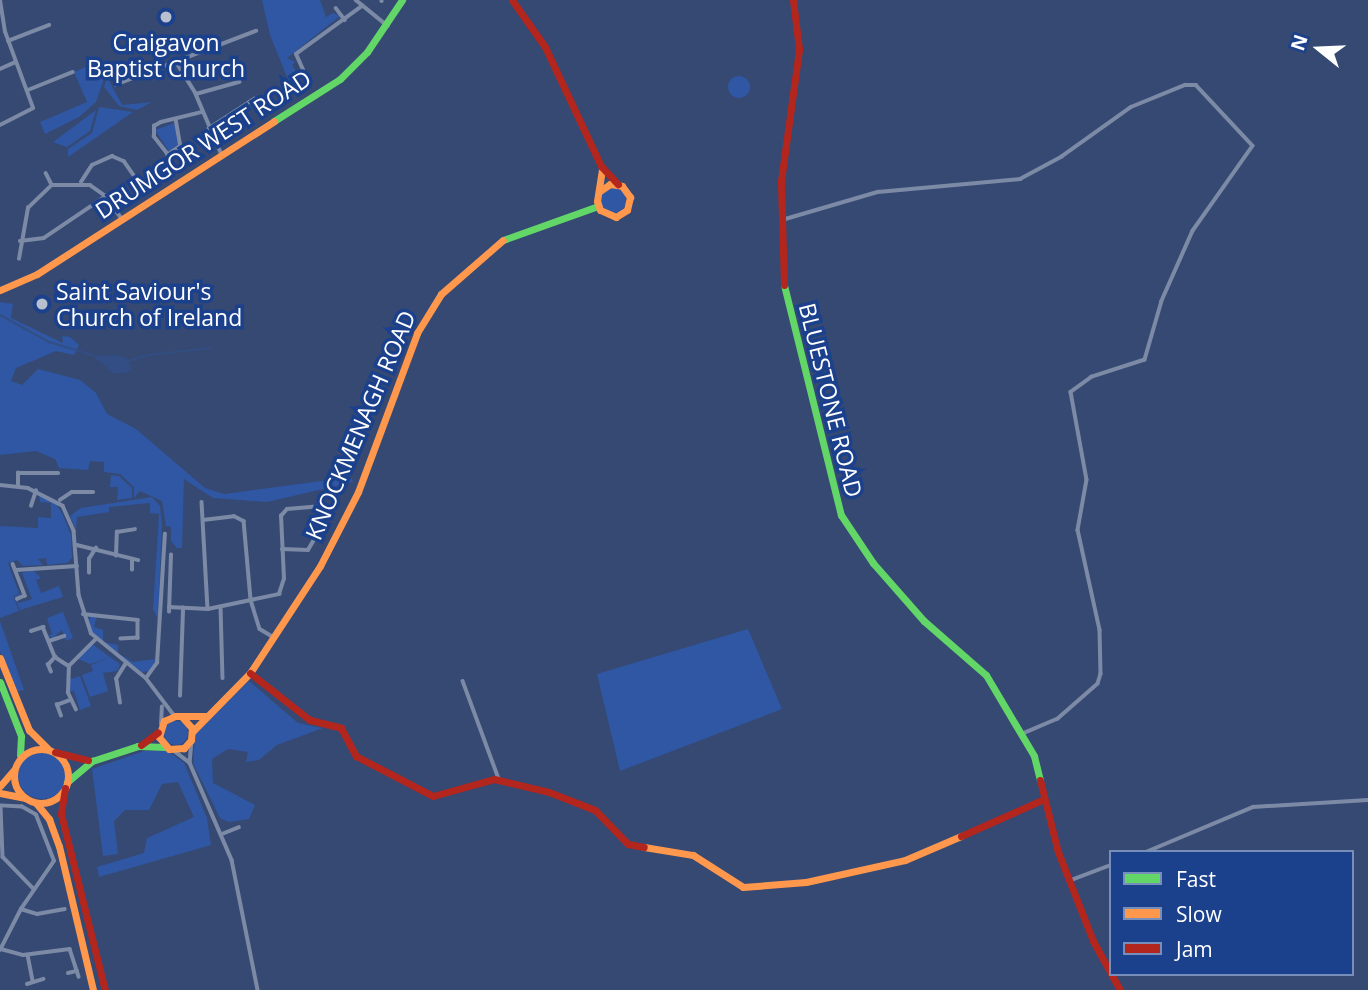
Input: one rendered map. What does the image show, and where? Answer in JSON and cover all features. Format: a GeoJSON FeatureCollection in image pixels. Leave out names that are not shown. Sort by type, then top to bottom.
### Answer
{"type":"FeatureCollection","features":[{"type":"Feature","properties":{"kind":"street"},"geometry":{"type":"LineString","coordinates":[[0,0],[8,41],[28,90],[34,113],[0,125]]}},
{"type":"Feature","properties":{"kind":"street"},"geometry":{"type":"LineString","coordinates":[[356,0],[388,26]]}},
{"type":"Feature","properties":{"kind":"street","name":"DRUMGOR WEST ROAD"},"geometry":{"type":"LineString","coordinates":[[0,290],[37,274],[340,79],[388,26],[402,0]]}},
{"type":"Feature","properties":{"kind":"street"},"geometry":{"type":"LineString","coordinates":[[512,0],[569,90],[601,166],[629,197],[624,213],[607,216],[598,206],[601,166]]}},
{"type":"Feature","properties":{"kind":"street","name":"BLUESTONE ROAD"},"geometry":{"type":"LineString","coordinates":[[793,0],[799,49],[780,220],[781,274],[795,352],[841,515],[903,599],[993,683],[1037,764],[1042,800],[1069,881],[1093,941],[1109,970]]}},
{"type":"Feature","properties":{"kind":"street"},"geometry":{"type":"LineString","coordinates":[[303,70],[296,54],[362,6]]}},
{"type":"Feature","properties":{"kind":"street"},"geometry":{"type":"LineString","coordinates":[[336,8],[345,20]]}},
{"type":"Feature","properties":{"kind":"street"},"geometry":{"type":"LineString","coordinates":[[8,41],[45,24]]}},
{"type":"Feature","properties":{"kind":"street"},"geometry":{"type":"LineString","coordinates":[[115,85],[257,32]]}},
{"type":"Feature","properties":{"kind":"street"},"geometry":{"type":"LineString","coordinates":[[0,69],[16,62]]}},
{"type":"Feature","properties":{"kind":"street"},"geometry":{"type":"LineString","coordinates":[[176,62],[196,94],[208,129],[222,155]]}},
{"type":"Feature","properties":{"kind":"street"},"geometry":{"type":"LineString","coordinates":[[28,90],[73,72]]}},
{"type":"Feature","properties":{"kind":"street"},"geometry":{"type":"LineString","coordinates":[[196,94],[239,82]]}},
{"type":"Feature","properties":{"kind":"street"},"geometry":{"type":"LineString","coordinates":[[780,220],[878,192],[1020,179],[1061,157],[1131,107],[1185,85],[1196,85],[1253,146],[1193,231],[1162,301],[1145,360],[1092,377],[1072,393],[1087,480],[1079,530],[1100,630],[1101,674],[1098,684],[1058,719],[1023,734]]}},
{"type":"Feature","properties":{"kind":"street"},"geometry":{"type":"LineString","coordinates":[[208,129],[254,99]]}},
{"type":"Feature","properties":{"kind":"street"},"geometry":{"type":"LineString","coordinates":[[176,119],[181,146],[168,155],[153,130],[157,123],[202,112]]}},
{"type":"Feature","properties":{"kind":"street"},"geometry":{"type":"LineString","coordinates":[[81,182],[92,165],[112,156],[124,161],[143,188]]}},
{"type":"Feature","properties":{"kind":"street"},"geometry":{"type":"LineString","coordinates":[[46,173],[52,185]]}},
{"type":"Feature","properties":{"kind":"street"},"geometry":{"type":"LineString","coordinates":[[19,259],[20,241],[28,208],[52,185],[81,182],[106,196],[122,219]]}},
{"type":"Feature","properties":{"kind":"street"},"geometry":{"type":"LineString","coordinates":[[600,191],[618,184]]}},
{"type":"Feature","properties":{"kind":"street"},"geometry":{"type":"LineString","coordinates":[[20,241],[44,238],[106,196]]}},
{"type":"Feature","properties":{"kind":"street","name":"KNOCKMENAGH ROAD"},"geometry":{"type":"LineString","coordinates":[[169,749],[184,748],[205,716],[250,673],[320,566],[358,492],[409,351],[441,294],[483,253],[519,231],[598,206]]}},
{"type":"Feature","properties":{"kind":"street"},"geometry":{"type":"LineString","coordinates":[[18,486],[18,473],[58,473]]}},
{"type":"Feature","properties":{"kind":"street"},"geometry":{"type":"LineString","coordinates":[[0,485],[36,490],[59,501],[71,519],[77,545],[83,614],[95,640],[146,678],[162,705],[178,717],[192,734],[190,763],[232,860],[258,990]]}},
{"type":"Feature","properties":{"kind":"street"},"geometry":{"type":"LineString","coordinates":[[31,506],[36,490]]}},
{"type":"Feature","properties":{"kind":"street"},"geometry":{"type":"LineString","coordinates":[[59,501],[72,492],[93,492]]}},
{"type":"Feature","properties":{"kind":"street"},"geometry":{"type":"LineString","coordinates":[[202,502],[208,609]]}},
{"type":"Feature","properties":{"kind":"street"},"geometry":{"type":"LineString","coordinates":[[171,555],[169,610],[208,609],[279,594],[284,579],[281,516],[287,509],[319,506],[331,512]]}},
{"type":"Feature","properties":{"kind":"street"},"geometry":{"type":"LineString","coordinates":[[282,549],[309,550],[334,506]]}},
{"type":"Feature","properties":{"kind":"street"},"geometry":{"type":"LineString","coordinates":[[203,520],[234,516],[244,521],[251,600],[260,629],[275,638]]}},
{"type":"Feature","properties":{"kind":"street"},"geometry":{"type":"LineString","coordinates":[[116,556],[117,532],[135,529]]}},
{"type":"Feature","properties":{"kind":"street"},"geometry":{"type":"LineString","coordinates":[[146,678],[158,663],[165,534]]}},
{"type":"Feature","properties":{"kind":"street"},"geometry":{"type":"LineString","coordinates":[[77,545],[138,560]]}},
{"type":"Feature","properties":{"kind":"street"},"geometry":{"type":"LineString","coordinates":[[89,573],[89,558],[96,548]]}},
{"type":"Feature","properties":{"kind":"street"},"geometry":{"type":"LineString","coordinates":[[132,560],[132,570]]}},
{"type":"Feature","properties":{"kind":"street"},"geometry":{"type":"LineString","coordinates":[[13,564],[25,597],[18,599]]}},
{"type":"Feature","properties":{"kind":"street"},"geometry":{"type":"LineString","coordinates":[[16,570],[77,566]]}},
{"type":"Feature","properties":{"kind":"street"},"geometry":{"type":"LineString","coordinates":[[221,607],[223,678]]}},
{"type":"Feature","properties":{"kind":"street"},"geometry":{"type":"LineString","coordinates":[[180,695],[183,608]]}},
{"type":"Feature","properties":{"kind":"street"},"geometry":{"type":"LineString","coordinates":[[83,614],[138,620],[137,639],[121,639]]}},
{"type":"Feature","properties":{"kind":"street"},"geometry":{"type":"LineString","coordinates":[[31,631],[43,627],[55,657],[69,666]]}},
{"type":"Feature","properties":{"kind":"street"},"geometry":{"type":"LineString","coordinates":[[49,641],[64,636]]}},
{"type":"Feature","properties":{"kind":"street"},"geometry":{"type":"LineString","coordinates":[[76,710],[70,700],[69,666],[95,640]]}},
{"type":"Feature","properties":{"kind":"street"},"geometry":{"type":"LineString","coordinates":[[51,672],[48,665],[55,657]]}},
{"type":"Feature","properties":{"kind":"street"},"geometry":{"type":"LineString","coordinates":[[0,658],[29,730],[65,762],[66,785],[61,814],[105,990]]}},
{"type":"Feature","properties":{"kind":"street"},"geometry":{"type":"LineString","coordinates":[[121,700],[117,679],[126,663]]}},
{"type":"Feature","properties":{"kind":"street"},"geometry":{"type":"LineString","coordinates":[[250,673],[310,720],[341,728],[360,759],[433,796],[499,779],[586,805],[608,819],[628,844],[693,855],[736,885],[750,888],[806,882],[905,860],[1042,800]]}},
{"type":"Feature","properties":{"kind":"street"},"geometry":{"type":"LineString","coordinates":[[463,681],[499,779]]}},
{"type":"Feature","properties":{"kind":"street"},"geometry":{"type":"LineString","coordinates":[[0,682],[21,736],[19,758],[0,786]]}},
{"type":"Feature","properties":{"kind":"street"},"geometry":{"type":"LineString","coordinates":[[61,716],[57,705],[70,700]]}},
{"type":"Feature","properties":{"kind":"street"},"geometry":{"type":"LineString","coordinates":[[162,705],[160,728],[169,749]]}},
{"type":"Feature","properties":{"kind":"street"},"geometry":{"type":"LineString","coordinates":[[36,803],[53,800],[92,761],[138,746],[178,717],[205,716]]}},
{"type":"Feature","properties":{"kind":"street"},"geometry":{"type":"LineString","coordinates":[[138,746],[169,749],[190,763]]}},
{"type":"Feature","properties":{"kind":"street"},"geometry":{"type":"LineString","coordinates":[[19,758],[32,750],[52,751],[92,761]]}},
{"type":"Feature","properties":{"kind":"street"},"geometry":{"type":"LineString","coordinates":[[14,769],[15,786],[26,798]]}},
{"type":"Feature","properties":{"kind":"street"},"geometry":{"type":"LineString","coordinates":[[0,793],[26,798],[36,803],[49,819],[59,846],[93,990]]}},
{"type":"Feature","properties":{"kind":"street"},"geometry":{"type":"LineString","coordinates":[[1151,850],[1253,807],[1368,800]]}},
{"type":"Feature","properties":{"kind":"street"},"geometry":{"type":"LineString","coordinates":[[34,889],[1,857],[1,806],[22,807],[36,816],[54,861],[20,909],[1,949],[28,955],[70,949],[79,977]]}},
{"type":"Feature","properties":{"kind":"street"},"geometry":{"type":"LineString","coordinates":[[221,834],[239,827]]}},
{"type":"Feature","properties":{"kind":"street"},"geometry":{"type":"LineString","coordinates":[[1069,881],[1109,866]]}},
{"type":"Feature","properties":{"kind":"street"},"geometry":{"type":"LineString","coordinates":[[45,874],[51,878]]}},
{"type":"Feature","properties":{"kind":"street"},"geometry":{"type":"LineString","coordinates":[[20,909],[37,914],[65,909]]}},
{"type":"Feature","properties":{"kind":"street"},"geometry":{"type":"LineString","coordinates":[[0,936],[6,938]]}},
{"type":"Feature","properties":{"kind":"street"},"geometry":{"type":"LineString","coordinates":[[28,955],[33,981]]}},
{"type":"Feature","properties":{"kind":"street"},"geometry":{"type":"LineString","coordinates":[[68,973],[77,971]]}},
{"type":"Feature","properties":{"kind":"street"},"geometry":{"type":"LineString","coordinates":[[27,984],[43,979]]}},
{"type":"Feature","properties":{"kind":"shaded area"},"geometry":{"type":"Polygon","coordinates":[[[262,0],[320,0],[326,17],[333,13],[340,16],[287,58],[295,62],[292,65],[299,76],[289,82],[270,35],[262,0]]]}},
{"type":"Feature","properties":{"kind":"shaded area"},"geometry":{"type":"Polygon","coordinates":[[[101,61],[110,61],[96,102],[79,117],[45,134],[40,122],[87,102],[74,72],[101,61]]]}},
{"type":"Feature","properties":{"kind":"shaded area"},"geometry":{"type":"Polygon","coordinates":[[[739,76],[747,79],[750,87],[747,95],[739,98],[731,95],[728,87],[731,79],[739,76]]]}},
{"type":"Feature","properties":{"kind":"shaded area"},"geometry":{"type":"Polygon","coordinates":[[[107,77],[122,105],[152,102],[137,110],[119,106],[104,87],[107,77]]]}},
{"type":"Feature","properties":{"kind":"shaded area"},"geometry":{"type":"Polygon","coordinates":[[[99,107],[133,112],[68,157],[68,149],[92,133],[99,107]]]}},
{"type":"Feature","properties":{"kind":"shaded area"},"geometry":{"type":"Polygon","coordinates":[[[96,110],[90,131],[67,147],[53,142],[96,110]]]}},
{"type":"Feature","properties":{"kind":"shaded area"},"geometry":{"type":"Polygon","coordinates":[[[174,123],[179,145],[170,153],[155,130],[174,123]]]}},
{"type":"Feature","properties":{"kind":"shaded area"},"geometry":{"type":"Polygon","coordinates":[[[613,187],[622,191],[626,200],[622,209],[613,213],[604,209],[600,200],[604,191],[613,187]]]}},
{"type":"Feature","properties":{"kind":"shaded area"},"geometry":{"type":"Polygon","coordinates":[[[0,302],[13,304],[11,318],[63,343],[62,336],[70,337],[79,345],[74,355],[56,351],[16,368],[11,381],[22,385],[38,369],[80,380],[96,393],[107,414],[136,429],[205,488],[224,494],[351,477],[353,482],[267,502],[213,498],[184,479],[182,548],[177,548],[171,541],[171,527],[166,526],[162,501],[140,491],[134,498],[134,487],[120,474],[104,472],[104,462],[90,461],[88,470],[59,468],[55,459],[36,451],[0,455],[0,302]]]}},
{"type":"Feature","properties":{"kind":"shaded area"},"geometry":{"type":"Polygon","coordinates":[[[117,355],[128,359],[131,369],[126,373],[113,373],[93,356],[117,355]]]}},
{"type":"Feature","properties":{"kind":"shaded area"},"geometry":{"type":"Polygon","coordinates":[[[111,475],[119,476],[132,488],[132,498],[117,500],[118,487],[110,487],[111,475]]]}},
{"type":"Feature","properties":{"kind":"shaded area"},"geometry":{"type":"Polygon","coordinates":[[[39,494],[55,503],[62,513],[71,535],[72,558],[67,563],[47,565],[46,558],[38,559],[43,565],[23,566],[17,560],[8,563],[19,593],[13,596],[19,611],[0,618],[0,526],[38,528],[38,517],[51,518],[51,503],[40,502],[39,494]]]}},
{"type":"Feature","properties":{"kind":"shaded area"},"geometry":{"type":"Polygon","coordinates":[[[152,497],[160,506],[162,525],[158,619],[153,609],[159,514],[150,513],[150,503],[109,507],[109,512],[77,517],[76,530],[70,516],[81,508],[152,497]]]}},
{"type":"Feature","properties":{"kind":"shaded area"},"geometry":{"type":"Polygon","coordinates":[[[33,570],[41,578],[36,580],[41,593],[59,586],[63,597],[20,610],[14,596],[24,592],[16,597],[19,603],[32,599],[22,573],[33,570]]]}},
{"type":"Feature","properties":{"kind":"shaded area"},"geometry":{"type":"Polygon","coordinates":[[[63,612],[73,638],[66,641],[62,630],[53,638],[48,636],[52,634],[47,618],[63,612]]]}},
{"type":"Feature","properties":{"kind":"shaded area"},"geometry":{"type":"Polygon","coordinates":[[[90,615],[97,616],[94,627],[103,630],[103,642],[118,645],[118,653],[133,662],[156,659],[151,671],[142,672],[121,657],[98,638],[89,628],[90,615]]]}},
{"type":"Feature","properties":{"kind":"shaded area"},"geometry":{"type":"Polygon","coordinates":[[[0,621],[24,690],[16,692],[0,652],[0,621]]]}},
{"type":"Feature","properties":{"kind":"shaded area"},"geometry":{"type":"Polygon","coordinates":[[[748,629],[782,709],[620,771],[597,674],[748,629]]]}},
{"type":"Feature","properties":{"kind":"shaded area"},"geometry":{"type":"Polygon","coordinates":[[[92,644],[120,664],[118,671],[116,665],[117,671],[103,673],[108,691],[90,697],[82,675],[93,671],[91,665],[109,658],[90,664],[76,658],[92,644]]]}},
{"type":"Feature","properties":{"kind":"shaded area"},"geometry":{"type":"Polygon","coordinates":[[[80,676],[91,706],[80,710],[74,691],[69,692],[68,680],[80,676]]]}},
{"type":"Feature","properties":{"kind":"shaded area"},"geometry":{"type":"Polygon","coordinates":[[[249,681],[298,723],[323,728],[277,745],[259,760],[246,762],[248,752],[228,749],[212,759],[213,783],[255,805],[249,819],[229,822],[220,818],[193,763],[195,734],[249,681]]]}},
{"type":"Feature","properties":{"kind":"shaded area"},"geometry":{"type":"Polygon","coordinates":[[[176,721],[184,725],[188,733],[184,741],[176,745],[168,741],[164,733],[168,725],[176,721]]]}},
{"type":"Feature","properties":{"kind":"shaded area"},"geometry":{"type":"Polygon","coordinates":[[[42,751],[59,758],[66,775],[59,792],[42,799],[25,792],[18,775],[25,758],[42,751]]]}},
{"type":"Feature","properties":{"kind":"shaded area"},"geometry":{"type":"Polygon","coordinates":[[[144,751],[168,751],[184,763],[207,818],[211,845],[99,877],[97,867],[144,853],[147,838],[194,817],[178,782],[162,784],[149,810],[125,810],[114,821],[118,854],[103,856],[92,769],[144,751]]]}},
{"type":"Feature","properties":{"kind":"waterway"},"geometry":{"type":"LineString","coordinates":[[0,315],[49,342],[92,355]]}},
{"type":"Feature","properties":{"kind":"waterway"},"geometry":{"type":"LineString","coordinates":[[128,361],[149,355],[210,348]]}},
{"type":"Feature","properties":{"kind":"traffic: fast"},"geometry":{"type":"LineString","coordinates":[[274,121],[340,79],[367,52],[402,0]]}},
{"type":"Feature","properties":{"kind":"traffic: fast"},"geometry":{"type":"LineString","coordinates":[[503,240],[598,206]]}},
{"type":"Feature","properties":{"kind":"traffic: fast"},"geometry":{"type":"LineString","coordinates":[[784,285],[841,515],[873,563],[924,621],[986,675],[1034,756],[1040,780]]}},
{"type":"Feature","properties":{"kind":"traffic: fast"},"geometry":{"type":"LineString","coordinates":[[0,682],[21,736],[20,755]]}},
{"type":"Feature","properties":{"kind":"traffic: fast"},"geometry":{"type":"LineString","coordinates":[[67,782],[92,761],[138,746],[165,747]]}},
{"type":"Feature","properties":{"kind":"traffic: slow"},"geometry":{"type":"LineString","coordinates":[[0,290],[37,274],[274,121]]}},
{"type":"Feature","properties":{"kind":"traffic: slow"},"geometry":{"type":"LineString","coordinates":[[600,191],[610,184],[622,186],[630,197],[627,210],[616,217],[600,210],[597,201],[602,169]]}},
{"type":"Feature","properties":{"kind":"traffic: slow"},"geometry":{"type":"LineString","coordinates":[[192,732],[250,673],[320,566],[358,492],[417,333],[441,294],[503,240]]}},
{"type":"Feature","properties":{"kind":"traffic: slow"},"geometry":{"type":"LineString","coordinates":[[0,658],[29,730],[48,749]]}},
{"type":"Feature","properties":{"kind":"traffic: slow"},"geometry":{"type":"LineString","coordinates":[[182,717],[192,728],[191,740],[184,748],[169,749],[159,737],[164,721],[175,716],[205,716]]}},
{"type":"Feature","properties":{"kind":"traffic: slow"},"geometry":{"type":"LineString","coordinates":[[41,749],[60,757],[68,776],[60,795],[41,803],[22,795],[14,776],[22,757],[41,749]]}},
{"type":"Feature","properties":{"kind":"traffic: slow"},"geometry":{"type":"LineString","coordinates":[[0,786],[14,770]]}},
{"type":"Feature","properties":{"kind":"traffic: slow"},"geometry":{"type":"LineString","coordinates":[[0,793],[26,798]]}},
{"type":"Feature","properties":{"kind":"traffic: slow"},"geometry":{"type":"LineString","coordinates":[[36,803],[49,819],[59,846],[93,990]]}},
{"type":"Feature","properties":{"kind":"traffic: slow"},"geometry":{"type":"LineString","coordinates":[[644,847],[693,855],[743,887],[806,882],[905,860],[961,836]]}},
{"type":"Feature","properties":{"kind":"traffic: jam"},"geometry":{"type":"LineString","coordinates":[[512,0],[545,47],[601,166],[618,184]]}},
{"type":"Feature","properties":{"kind":"traffic: jam"},"geometry":{"type":"LineString","coordinates":[[784,285],[781,181],[799,49],[793,0]]}},
{"type":"Feature","properties":{"kind":"traffic: jam"},"geometry":{"type":"LineString","coordinates":[[250,673],[310,720],[341,728],[356,756],[433,796],[494,779],[549,792],[595,810],[628,844],[644,847]]}},
{"type":"Feature","properties":{"kind":"traffic: jam"},"geometry":{"type":"LineString","coordinates":[[141,745],[158,732]]}},
{"type":"Feature","properties":{"kind":"traffic: jam"},"geometry":{"type":"LineString","coordinates":[[55,752],[88,760]]}},
{"type":"Feature","properties":{"kind":"traffic: jam"},"geometry":{"type":"LineString","coordinates":[[1040,780],[1058,852],[1093,941],[1109,970]]}},
{"type":"Feature","properties":{"kind":"traffic: jam"},"geometry":{"type":"LineString","coordinates":[[65,788],[61,814],[105,990]]}},
{"type":"Feature","properties":{"kind":"traffic: jam"},"geometry":{"type":"LineString","coordinates":[[961,836],[1042,800]]}},
{"type":"Feature","properties":{"kind":"traffic: jam"},"geometry":{"type":"LineString","coordinates":[[1112,976],[1120,990]]}},
{"type":"Feature","properties":{"kind":"place","name":"Craigavon Baptist Church"},"geometry":{"type":"Point","coordinates":[166,17]}},
{"type":"Feature","properties":{"kind":"place","name":"Saint Saviour's Church of Ireland"},"geometry":{"type":"Point","coordinates":[42,304]}}]}
